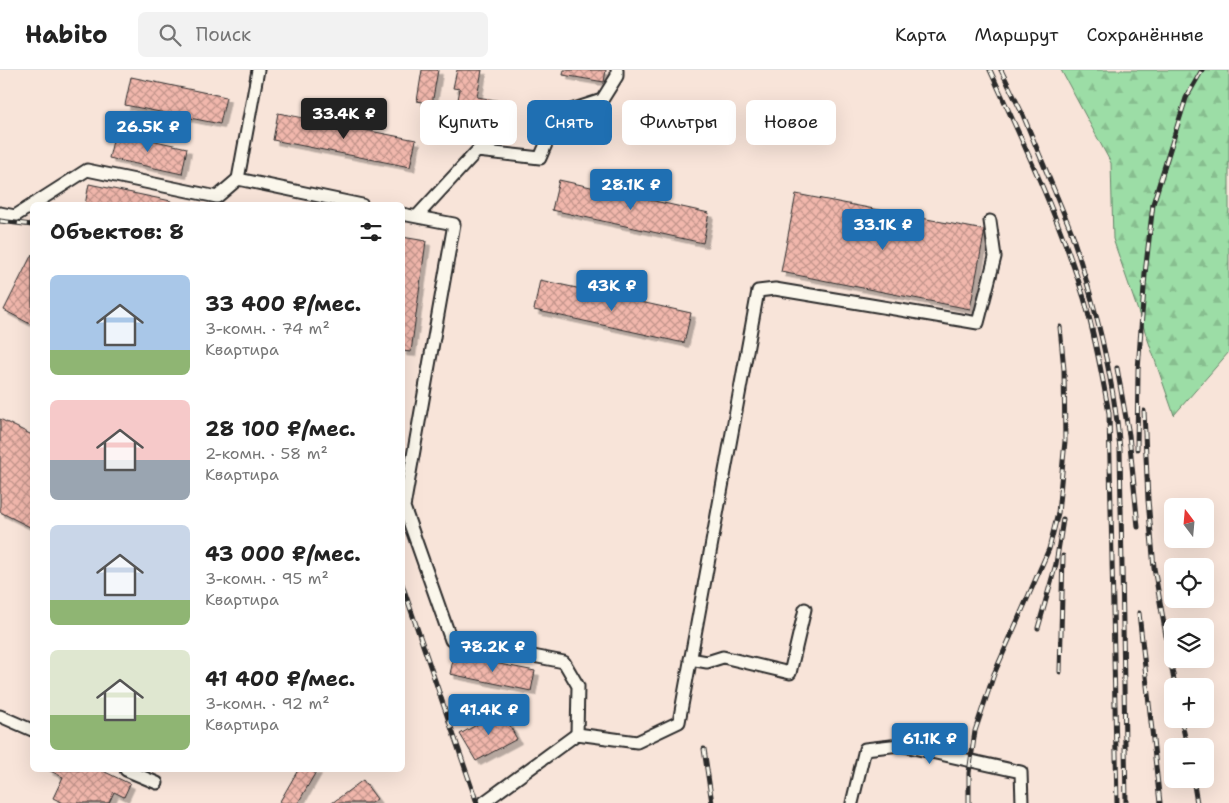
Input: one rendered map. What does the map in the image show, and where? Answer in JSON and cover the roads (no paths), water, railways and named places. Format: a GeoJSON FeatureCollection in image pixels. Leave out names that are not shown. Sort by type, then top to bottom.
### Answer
{"type":"FeatureCollection","features":[{"type":"Feature","properties":{"kind":"street"},"geometry":{"type":"LineString","coordinates":[[37,202],[87,170],[217,197],[238,179],[258,70]]}},
{"type":"Feature","properties":{"kind":"street"},"geometry":{"type":"LineString","coordinates":[[417,216],[477,151],[540,158],[559,114],[602,100],[617,76],[618,70]]}},
{"type":"Feature","properties":{"kind":"street"},"geometry":{"type":"LineString","coordinates":[[238,179],[348,202]]}},
{"type":"Feature","properties":{"kind":"street"},"geometry":{"type":"LineString","coordinates":[[0,213],[15,216],[30,206]]}},
{"type":"Feature","properties":{"kind":"street"},"geometry":{"type":"LineString","coordinates":[[405,214],[454,224],[405,501]]}},
{"type":"Feature","properties":{"kind":"street"},"geometry":{"type":"LineString","coordinates":[[482,803],[577,734],[637,742],[679,722],[758,291],[775,289],[978,323],[995,257],[990,221]]}},
{"type":"Feature","properties":{"kind":"street"},"geometry":{"type":"LineString","coordinates":[[405,510],[451,640],[564,662],[578,686],[577,734]]}},
{"type":"Feature","properties":{"kind":"street"},"geometry":{"type":"LineString","coordinates":[[690,658],[707,662],[723,657],[790,673],[805,610]]}},
{"type":"Feature","properties":{"kind":"street"},"geometry":{"type":"LineString","coordinates":[[0,716],[30,729]]}},
{"type":"Feature","properties":{"kind":"street"},"geometry":{"type":"LineString","coordinates":[[852,803],[865,748],[900,745],[1022,772],[1022,803]]}},
{"type":"Feature","properties":{"kind":"street"},"geometry":{"type":"LineString","coordinates":[[131,772],[157,783]]}},
{"type":"Feature","properties":{"kind":"railway"},"geometry":{"type":"LineString","coordinates":[[990,70],[1041,183],[1064,240],[1092,327],[1109,413],[1117,803]]}},
{"type":"Feature","properties":{"kind":"railway"},"geometry":{"type":"LineString","coordinates":[[1001,70],[1023,115],[1074,238]]}},
{"type":"Feature","properties":{"kind":"railway"},"geometry":{"type":"LineString","coordinates":[[1137,449],[1138,370],[1145,274],[1153,204],[1186,98],[1202,70]]}},
{"type":"Feature","properties":{"kind":"railway"},"geometry":{"type":"LineString","coordinates":[[0,221],[30,225]]}},
{"type":"Feature","properties":{"kind":"railway"},"geometry":{"type":"LineString","coordinates":[[1071,232],[1102,339],[1113,393],[1120,449],[1126,803]]}},
{"type":"Feature","properties":{"kind":"railway"},"geometry":{"type":"LineString","coordinates":[[969,803],[969,773],[975,731],[994,674],[1049,549],[1058,513],[1065,441],[1064,370],[1060,327]]}},
{"type":"Feature","properties":{"kind":"railway"},"geometry":{"type":"LineString","coordinates":[[1117,368],[1129,435],[1138,527]]}},
{"type":"Feature","properties":{"kind":"railway"},"geometry":{"type":"LineString","coordinates":[[1144,411],[1148,500],[1154,568],[1174,678]]}},
{"type":"Feature","properties":{"kind":"railway"},"geometry":{"type":"LineString","coordinates":[[1038,628],[1056,564],[1063,519]]}},
{"type":"Feature","properties":{"kind":"railway"},"geometry":{"type":"LineString","coordinates":[[1060,672],[1063,556]]}},
{"type":"Feature","properties":{"kind":"railway"},"geometry":{"type":"LineString","coordinates":[[405,593],[477,803]]}},
{"type":"Feature","properties":{"kind":"railway"},"geometry":{"type":"LineString","coordinates":[[1139,613],[1160,803]]}},
{"type":"Feature","properties":{"kind":"railway"},"geometry":{"type":"LineString","coordinates":[[1183,728],[1185,738]]}},
{"type":"Feature","properties":{"kind":"railway"},"geometry":{"type":"LineString","coordinates":[[704,749],[712,803]]}},
{"type":"Feature","properties":{"kind":"railway"},"geometry":{"type":"LineString","coordinates":[[1194,788],[1197,803]]}}]}
